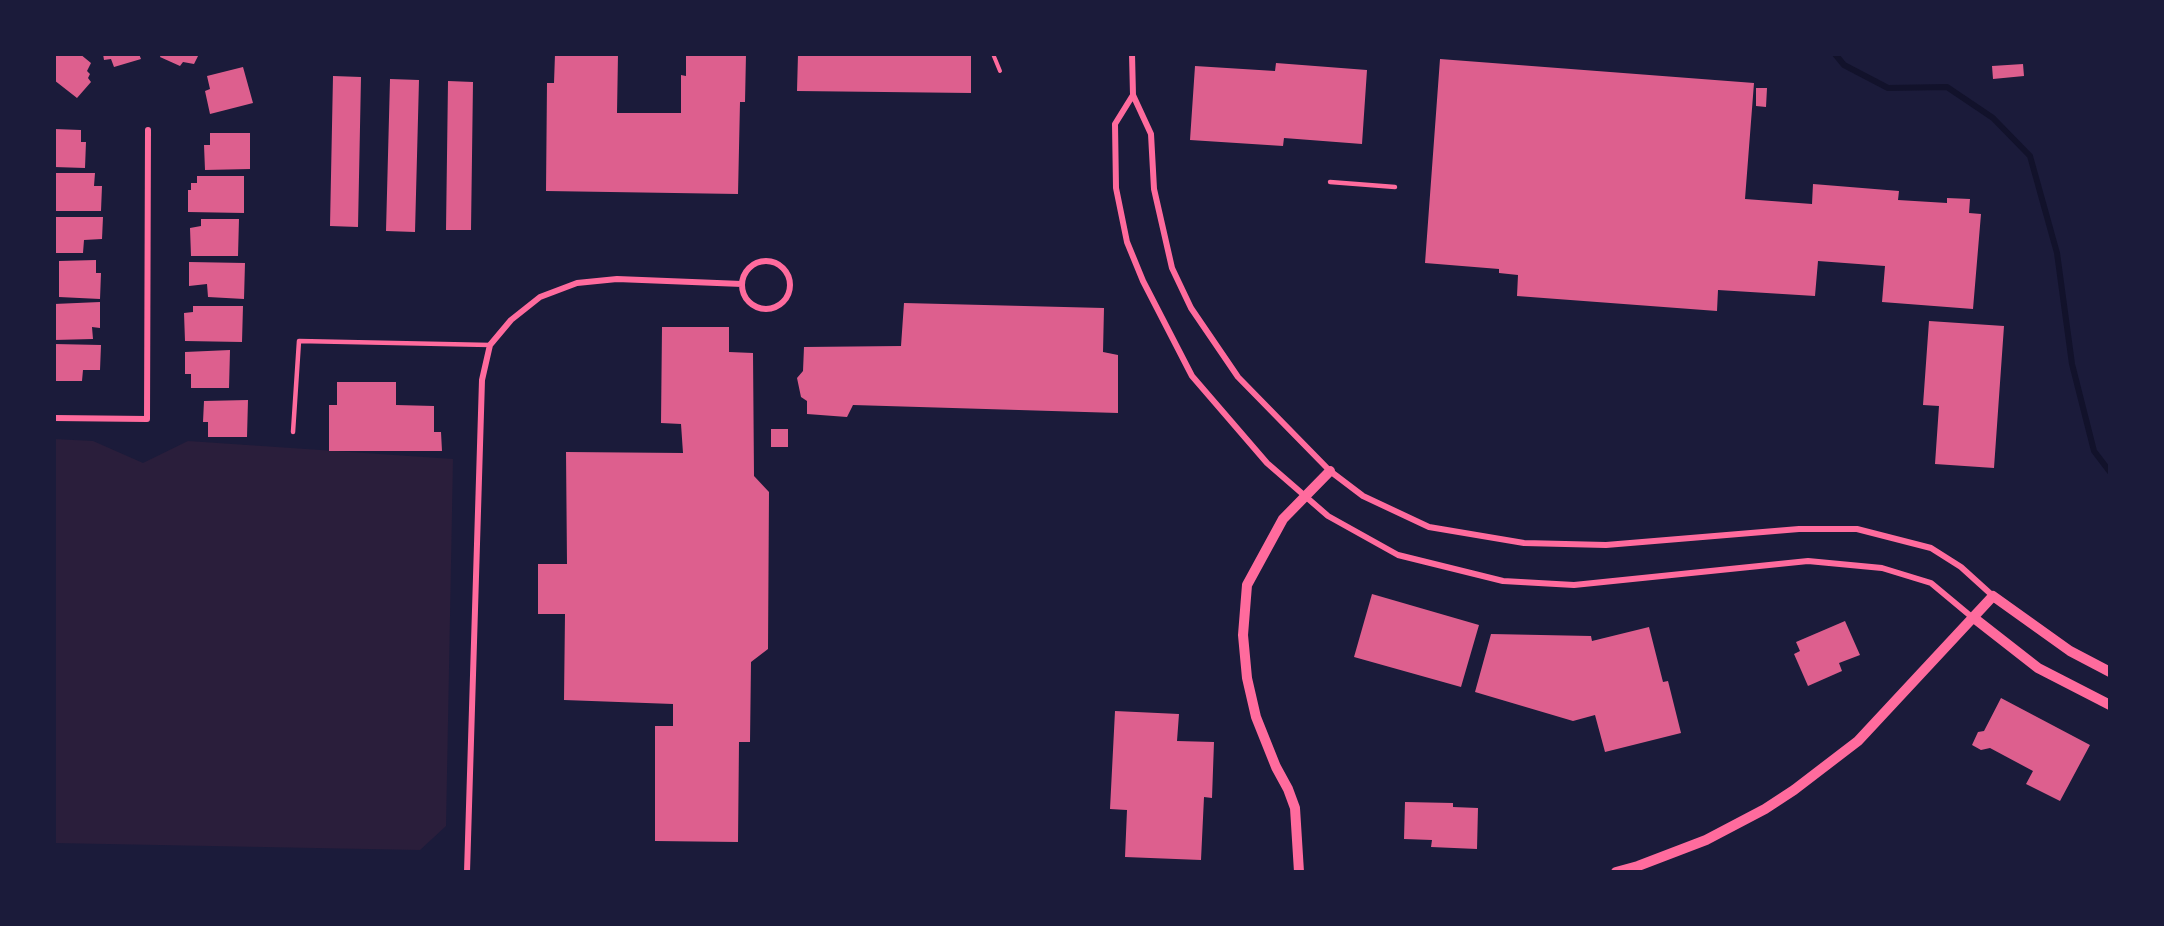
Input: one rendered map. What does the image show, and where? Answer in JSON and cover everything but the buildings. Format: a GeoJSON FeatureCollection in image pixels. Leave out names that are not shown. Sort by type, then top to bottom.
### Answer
{"type":"FeatureCollection","features":[{"type":"Feature","properties":{"kind":"street"},"geometry":{"type":"LineString","coordinates":[[1132,54],[1133,95],[1151,134],[1154,189],[1172,268],[1191,308],[1238,377],[1330,471],[1364,496],[1429,527],[1524,543],[1606,545],[1798,529],[1857,529],[1930,548],[1961,567],[1993,596],[2070,651],[2110,672]]}},
{"type":"Feature","properties":{"kind":"street"},"geometry":{"type":"LineString","coordinates":[[1133,95],[1115,124],[1116,188],[1127,242],[1143,281],[1192,376],[1267,463],[1328,516],[1398,555],[1503,581],[1574,585],[1808,561],[1882,568],[1931,583],[2038,668],[2110,705]]}},
{"type":"Feature","properties":{"kind":"street"},"geometry":{"type":"LineString","coordinates":[[54,418],[147,419],[148,130]]}},
{"type":"Feature","properties":{"kind":"street"},"geometry":{"type":"LineString","coordinates":[[768,261],[783,268],[790,282],[787,298],[782,304],[774,309],[766,310],[754,307],[748,302],[742,284],[747,271],[753,265],[768,261]]}},
{"type":"Feature","properties":{"kind":"street"},"geometry":{"type":"LineString","coordinates":[[467,872],[482,380],[490,345],[511,320],[540,297],[577,283],[617,279],[742,284]]}},
{"type":"Feature","properties":{"kind":"street"},"geometry":{"type":"LineString","coordinates":[[1299,872],[1295,808],[1288,789],[1275,767],[1256,717],[1247,678],[1243,635],[1247,585],[1283,519],[1330,471]]}},
{"type":"Feature","properties":{"kind":"street"},"geometry":{"type":"LineString","coordinates":[[1616,872],[1706,840],[1765,810],[1794,790],[1858,741],[1993,596]]}},
{"type":"Feature","properties":{"kind":"lane"},"geometry":{"type":"LineString","coordinates":[[1330,182],[1395,187]]}},
{"type":"Feature","properties":{"kind":"lane"},"geometry":{"type":"LineString","coordinates":[[293,432],[299,341],[490,345]]}},
{"type":"Feature","properties":{"kind":"path"},"geometry":{"type":"LineString","coordinates":[[993,54],[1000,71]]}},
{"type":"Feature","properties":{"kind":"shaded area"},"geometry":{"type":"Polygon","coordinates":[[[54,439],[93,441],[143,463],[188,441],[453,459],[446,826],[420,850],[54,843],[54,439]]]}},
{"type":"Feature","properties":{"kind":"waterway"},"geometry":{"type":"LineString","coordinates":[[1835,54],[1844,65],[1888,88],[1947,87],[1993,118],[2030,156],[2057,253],[2072,364],[2094,451],[2110,472]]}}]}
